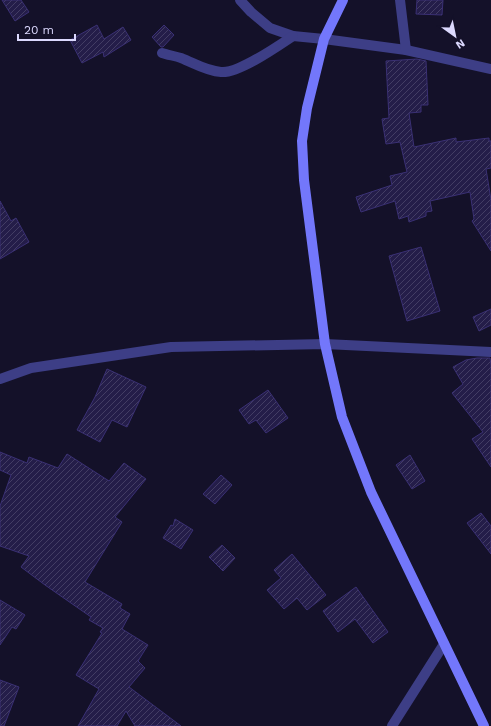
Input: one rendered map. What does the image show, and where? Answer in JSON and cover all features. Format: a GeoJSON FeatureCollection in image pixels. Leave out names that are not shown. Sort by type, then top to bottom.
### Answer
{"type":"FeatureCollection","features":[{"type":"Feature","properties":{"kind":"main road"},"geometry":{"type":"LineString","coordinates":[[342,0],[324,39],[307,108],[302,141],[304,180],[325,344],[342,417],[371,492],[484,726]]}},
{"type":"Feature","properties":{"kind":"street"},"geometry":{"type":"LineString","coordinates":[[240,0],[251,12],[270,28],[293,36],[406,50],[491,69]]}},
{"type":"Feature","properties":{"kind":"street"},"geometry":{"type":"LineString","coordinates":[[400,0],[406,50]]}},
{"type":"Feature","properties":{"kind":"street"},"geometry":{"type":"LineString","coordinates":[[162,53],[180,58],[201,68],[222,73],[240,68],[293,36]]}},
{"type":"Feature","properties":{"kind":"street"},"geometry":{"type":"LineString","coordinates":[[0,379],[31,368],[171,347],[325,344],[491,352]]}},
{"type":"Feature","properties":{"kind":"street"},"geometry":{"type":"LineString","coordinates":[[392,726],[444,644]]}},
{"type":"Feature","properties":{"kind":"building"},"geometry":{"type":"Polygon","coordinates":[[[2,0],[21,0],[29,12],[15,21],[2,0]]]}},
{"type":"Feature","properties":{"kind":"building"},"geometry":{"type":"Polygon","coordinates":[[[417,0],[443,0],[442,15],[416,14],[417,0]]]}},
{"type":"Feature","properties":{"kind":"building"},"geometry":{"type":"Polygon","coordinates":[[[97,25],[104,39],[123,27],[131,40],[104,57],[103,52],[82,63],[70,40],[97,25]]]}},
{"type":"Feature","properties":{"kind":"building"},"geometry":{"type":"Polygon","coordinates":[[[164,25],[174,35],[163,47],[161,47],[152,37],[164,25]]]}},
{"type":"Feature","properties":{"kind":"building"},"geometry":{"type":"Polygon","coordinates":[[[417,59],[426,61],[428,105],[421,105],[421,112],[409,113],[414,147],[456,138],[456,142],[489,138],[489,141],[491,141],[491,168],[486,169],[491,200],[491,251],[472,221],[474,219],[470,192],[430,201],[432,211],[426,212],[426,216],[409,222],[408,216],[399,219],[395,201],[361,212],[356,197],[392,185],[390,176],[407,172],[400,142],[386,144],[382,119],[389,118],[386,61],[417,59]]]}},
{"type":"Feature","properties":{"kind":"building"},"geometry":{"type":"Polygon","coordinates":[[[0,201],[11,221],[16,218],[29,242],[0,259],[0,201]]]}},
{"type":"Feature","properties":{"kind":"building"},"geometry":{"type":"Polygon","coordinates":[[[421,247],[440,311],[407,321],[389,256],[421,247]]]}},
{"type":"Feature","properties":{"kind":"building"},"geometry":{"type":"Polygon","coordinates":[[[491,309],[491,325],[479,331],[473,317],[491,309]]]}},
{"type":"Feature","properties":{"kind":"building"},"geometry":{"type":"Polygon","coordinates":[[[490,358],[491,365],[491,467],[472,439],[483,432],[452,393],[463,384],[453,367],[466,360],[490,358]]]}},
{"type":"Feature","properties":{"kind":"building"},"geometry":{"type":"Polygon","coordinates":[[[107,369],[146,387],[127,427],[112,420],[100,442],[77,430],[95,397],[107,369]]]}},
{"type":"Feature","properties":{"kind":"building"},"geometry":{"type":"Polygon","coordinates":[[[268,390],[288,418],[266,433],[256,420],[249,424],[239,410],[268,390]]]}},
{"type":"Feature","properties":{"kind":"building"},"geometry":{"type":"Polygon","coordinates":[[[0,452],[27,463],[29,457],[58,468],[67,454],[109,481],[124,463],[146,479],[115,517],[122,522],[85,582],[122,604],[120,608],[130,614],[122,629],[148,645],[138,661],[145,668],[129,687],[181,726],[135,726],[126,711],[117,726],[78,726],[99,689],[76,675],[102,633],[100,632],[103,628],[89,620],[91,617],[21,567],[29,556],[0,546],[0,506],[11,475],[0,470],[0,452]]]}},
{"type":"Feature","properties":{"kind":"building"},"geometry":{"type":"Polygon","coordinates":[[[410,455],[425,481],[412,489],[396,465],[410,455]]]}},
{"type":"Feature","properties":{"kind":"building"},"geometry":{"type":"Polygon","coordinates":[[[221,475],[232,485],[215,504],[203,494],[221,475]]]}},
{"type":"Feature","properties":{"kind":"building"},"geometry":{"type":"Polygon","coordinates":[[[481,513],[491,526],[491,554],[467,523],[481,513]]]}},
{"type":"Feature","properties":{"kind":"building"},"geometry":{"type":"Polygon","coordinates":[[[175,519],[193,530],[181,549],[163,538],[171,525],[173,526],[175,519]]]}},
{"type":"Feature","properties":{"kind":"building"},"geometry":{"type":"Polygon","coordinates":[[[222,545],[235,558],[223,571],[209,557],[222,545]]]}},
{"type":"Feature","properties":{"kind":"building"},"geometry":{"type":"Polygon","coordinates":[[[292,554],[326,595],[307,610],[297,598],[284,609],[267,590],[281,578],[274,570],[292,554]]]}},
{"type":"Feature","properties":{"kind":"building"},"geometry":{"type":"Polygon","coordinates":[[[356,587],[388,632],[373,643],[355,619],[338,632],[323,611],[356,587]]]}},
{"type":"Feature","properties":{"kind":"building"},"geometry":{"type":"Polygon","coordinates":[[[0,600],[25,615],[16,629],[12,627],[0,645],[0,600]]]}},
{"type":"Feature","properties":{"kind":"building"},"geometry":{"type":"Polygon","coordinates":[[[0,680],[19,687],[4,726],[0,726],[0,680]]]}}]}
